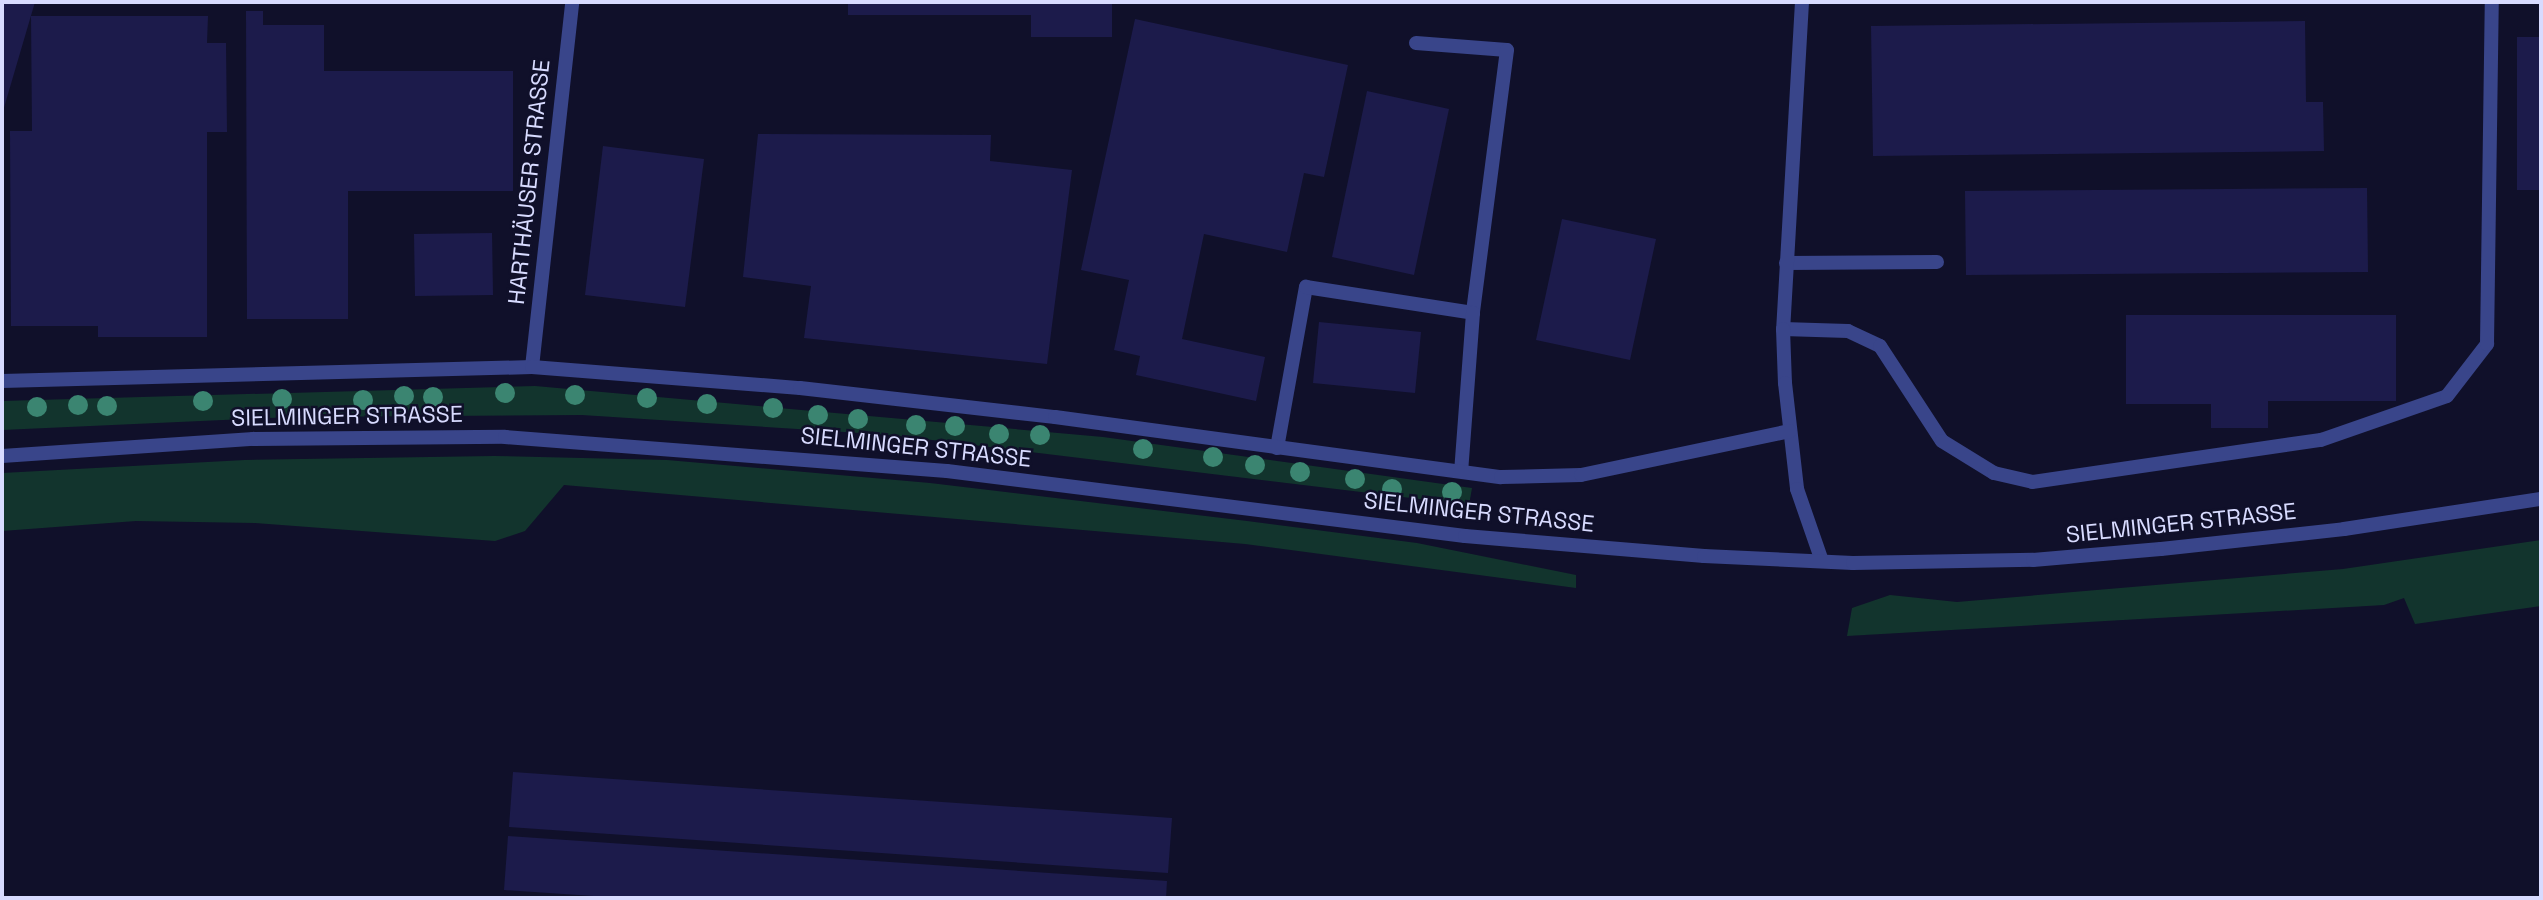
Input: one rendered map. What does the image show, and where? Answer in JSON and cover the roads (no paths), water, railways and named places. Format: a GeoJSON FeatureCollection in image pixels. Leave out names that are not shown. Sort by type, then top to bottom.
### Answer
{"type":"FeatureCollection","features":[{"type":"Feature","properties":{"kind":"street","name":"HARTHÄUSER STRASSE"},"geometry":{"type":"LineString","coordinates":[[532,367],[572,2]]}},
{"type":"Feature","properties":{"kind":"street"},"geometry":{"type":"LineString","coordinates":[[1802,2],[1783,328],[1789,431],[1797,489],[1822,561]]}},
{"type":"Feature","properties":{"kind":"street"},"geometry":{"type":"LineString","coordinates":[[1783,328],[1848,331],[1880,346],[1942,441],[1994,473],[2032,482],[2321,440],[2447,397],[2487,344],[2491,2]]}},
{"type":"Feature","properties":{"kind":"street"},"geometry":{"type":"LineString","coordinates":[[1416,43],[1507,50],[1473,313],[1461,471]]}},
{"type":"Feature","properties":{"kind":"street"},"geometry":{"type":"LineString","coordinates":[[1786,263],[1937,262]]}},
{"type":"Feature","properties":{"kind":"street"},"geometry":{"type":"LineString","coordinates":[[1278,448],[1306,287],[1473,313]]}},
{"type":"Feature","properties":{"kind":"street","name":"SIELMINGER STRASSE"},"geometry":{"type":"LineString","coordinates":[[2,381],[532,367],[813,390],[1501,477],[1581,475],[1789,431]]}},
{"type":"Feature","properties":{"kind":"street","name":"SIELMINGER STRASSE"},"geometry":{"type":"LineString","coordinates":[[2,456],[266,438],[505,437],[947,471],[1465,536],[1704,556],[1822,561],[2020,560],[2161,550],[2344,529],[2541,499]]}}]}
